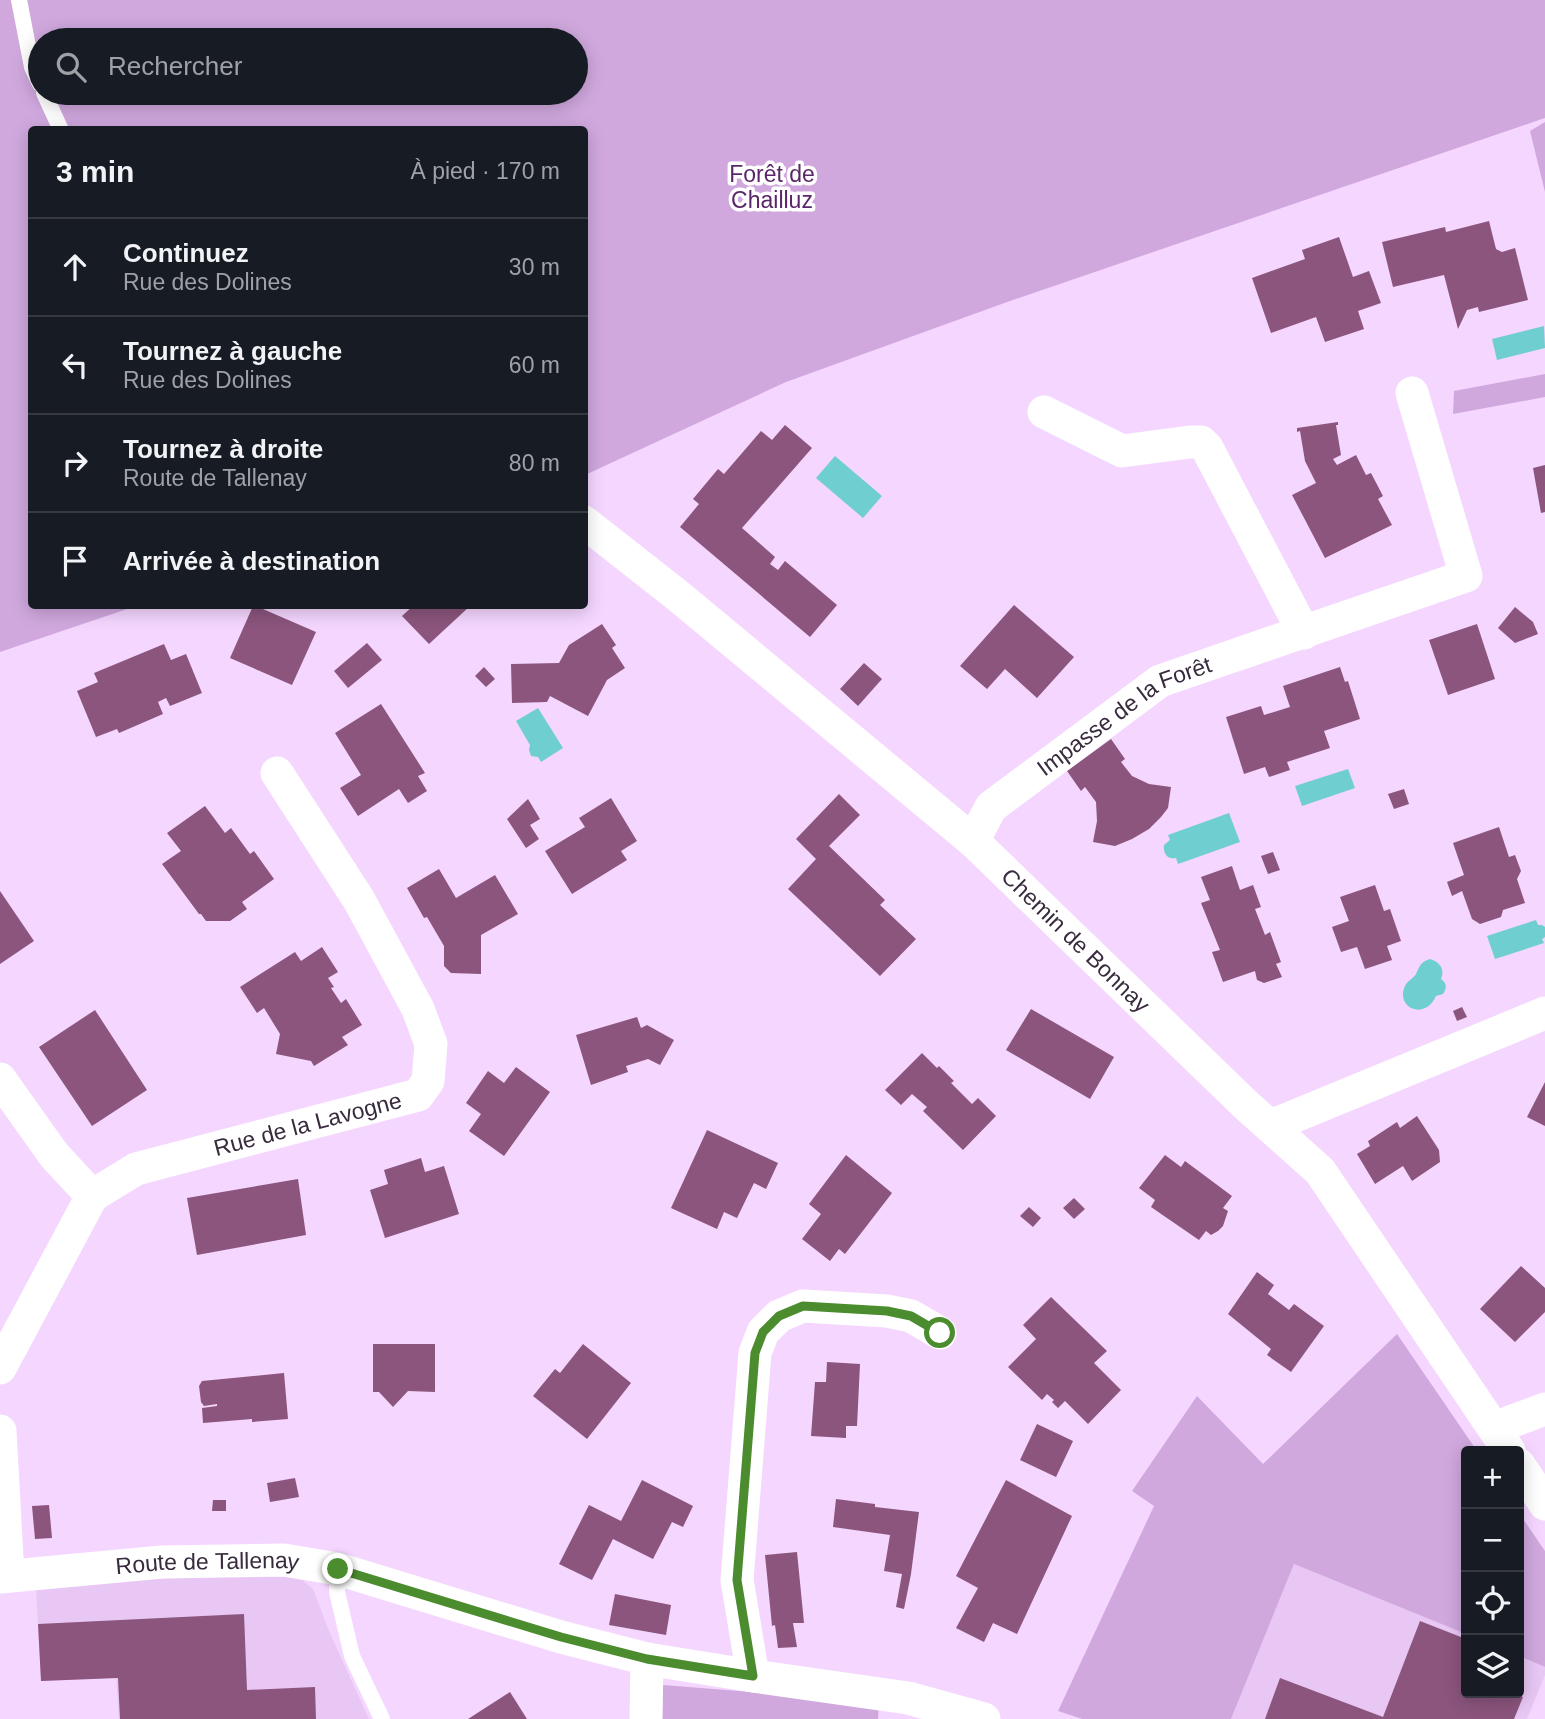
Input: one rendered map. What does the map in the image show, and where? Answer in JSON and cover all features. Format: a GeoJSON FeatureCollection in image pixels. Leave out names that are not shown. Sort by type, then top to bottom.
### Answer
{"type":"FeatureCollection","features":[{"type":"Feature","properties":{"kind":"street","name":"Impasse de la Forêt"},"geometry":{"type":"LineString","coordinates":[[973,841],[990,807],[1160,681],[1466,576],[1412,393]]}},
{"type":"Feature","properties":{"kind":"street"},"geometry":{"type":"LineString","coordinates":[[1044,412],[1122,451],[1201,442],[1207,448],[1304,633]]}},
{"type":"Feature","properties":{"kind":"street","name":"Chemin de Bonnay"},"geometry":{"type":"LineString","coordinates":[[588,525],[687,603],[973,841],[1246,1105],[1320,1171],[1502,1440],[1545,1409]]}},
{"type":"Feature","properties":{"kind":"street","name":"Rue de la Lavogne"},"geometry":{"type":"LineString","coordinates":[[92,1196],[135,1169],[418,1096],[428,1081],[431,1044],[418,1009],[359,900],[277,773]]}},
{"type":"Feature","properties":{"kind":"street"},"geometry":{"type":"LineString","coordinates":[[1271,1126],[1545,1013]]}},
{"type":"Feature","properties":{"kind":"street"},"geometry":{"type":"LineString","coordinates":[[0,1079],[54,1155],[92,1196],[0,1368]]}},
{"type":"Feature","properties":{"kind":"street"},"geometry":{"type":"LineString","coordinates":[[753,1676],[737,1580],[755,1353],[763,1332],[779,1316],[803,1306],[887,1311],[911,1316],[940,1333]]}},
{"type":"Feature","properties":{"kind":"street"},"geometry":{"type":"LineString","coordinates":[[0,1431],[4,1576]]}},
{"type":"Feature","properties":{"kind":"street"},"geometry":{"type":"LineString","coordinates":[[1524,1472],[1545,1504]]}},
{"type":"Feature","properties":{"kind":"street","name":"Route de Tallenay"},"geometry":{"type":"LineString","coordinates":[[4,1576],[176,1562],[284,1560],[338,1569],[561,1637],[647,1659],[908,1703],[984,1719]]}},
{"type":"Feature","properties":{"kind":"street"},"geometry":{"type":"LineString","coordinates":[[646,1719],[647,1659]]}},
{"type":"Feature","properties":{"kind":"lane"},"geometry":{"type":"LineString","coordinates":[[19,0],[28,46]]}},
{"type":"Feature","properties":{"kind":"lane"},"geometry":{"type":"LineString","coordinates":[[50,105],[59,126]]}},
{"type":"Feature","properties":{"kind":"lane"},"geometry":{"type":"LineString","coordinates":[[338,1569],[337,1592],[352,1656],[382,1719]]}},
{"type":"Feature","properties":{"kind":"shaded area"},"geometry":{"type":"Polygon","coordinates":[[[1544,326],[1545,348],[1497,360],[1492,339],[1544,326]]]}},
{"type":"Feature","properties":{"kind":"shaded area"},"geometry":{"type":"Polygon","coordinates":[[[835,456],[882,496],[863,518],[816,478],[835,456]]]}},
{"type":"Feature","properties":{"kind":"shaded area"},"geometry":{"type":"Polygon","coordinates":[[[538,708],[563,748],[541,762],[538,757],[531,756],[530,745],[516,721],[538,708]]]}},
{"type":"Feature","properties":{"kind":"shaded area"},"geometry":{"type":"Polygon","coordinates":[[[1348,769],[1355,788],[1302,806],[1295,786],[1348,769]]]}},
{"type":"Feature","properties":{"kind":"shaded area"},"geometry":{"type":"Polygon","coordinates":[[[1229,813],[1240,842],[1178,864],[1176,858],[1166,855],[1164,845],[1170,840],[1168,835],[1229,813]]]}},
{"type":"Feature","properties":{"kind":"shaded area"},"geometry":{"type":"Polygon","coordinates":[[[1536,920],[1538,925],[1545,927],[1545,937],[1542,939],[1544,943],[1495,959],[1487,936],[1536,920]]]}},
{"type":"Feature","properties":{"kind":"shaded area"},"geometry":{"type":"Polygon","coordinates":[[[1430,959],[1441,966],[1441,979],[1445,990],[1425,1008],[1413,1009],[1404,1000],[1405,986],[1422,963],[1430,959]]]}},
{"type":"Feature","properties":{"kind":"shaded area"},"geometry":{"type":"Polygon","coordinates":[[[1294,1564],[1461,1632],[1461,1698],[1524,1698],[1524,1658],[1545,1667],[1545,1675],[1527,1719],[1231,1719],[1294,1564]]]}},
{"type":"Feature","properties":{"kind":"shaded area"},"geometry":{"type":"Polygon","coordinates":[[[259,1576],[302,1580],[313,1589],[369,1719],[119,1719],[116,1677],[41,1681],[36,1588],[80,1581],[259,1576]]]}},
{"type":"Feature","properties":{"kind":"green space","name":"Forêt de Chailluz"},"geometry":{"type":"Polygon","coordinates":[[[0,0],[1545,0],[1545,118],[1010,301],[786,382],[588,474],[588,126],[28,126],[28,609],[127,609],[0,652],[0,0]]]}},
{"type":"Feature","properties":{"kind":"green space"},"geometry":{"type":"Polygon","coordinates":[[[1545,122],[1545,192],[1530,131],[1545,122]]]}},
{"type":"Feature","properties":{"kind":"green space"},"geometry":{"type":"Polygon","coordinates":[[[1545,374],[1545,397],[1453,414],[1454,391],[1545,374]]]}},
{"type":"Feature","properties":{"kind":"green space"},"geometry":{"type":"Polygon","coordinates":[[[1397,1334],[1474,1446],[1461,1446],[1461,1632],[1294,1564],[1231,1719],[1082,1719],[1058,1711],[1154,1506],[1132,1491],[1197,1396],[1263,1464],[1397,1334]]]}},
{"type":"Feature","properties":{"kind":"green space"},"geometry":{"type":"Polygon","coordinates":[[[1524,1520],[1545,1551],[1545,1667],[1524,1658],[1524,1520]]]}},
{"type":"Feature","properties":{"kind":"green space"},"geometry":{"type":"Polygon","coordinates":[[[663,1685],[879,1702],[878,1719],[662,1719],[663,1685]]]}},
{"type":"Feature","properties":{"kind":"building"},"geometry":{"type":"Polygon","coordinates":[[[1489,221],[1496,249],[1502,252],[1515,248],[1528,300],[1479,312],[1478,307],[1467,310],[1458,329],[1444,275],[1393,287],[1382,242],[1445,227],[1446,232],[1489,221]]]}},
{"type":"Feature","properties":{"kind":"building"},"geometry":{"type":"Polygon","coordinates":[[[1339,237],[1353,277],[1369,271],[1381,303],[1358,311],[1364,329],[1325,342],[1316,317],[1271,333],[1252,278],[1305,259],[1302,250],[1339,237]]]}},
{"type":"Feature","properties":{"kind":"building"},"geometry":{"type":"Polygon","coordinates":[[[1338,422],[1336,425],[1341,455],[1333,459],[1337,465],[1356,455],[1366,475],[1371,473],[1383,496],[1378,499],[1392,525],[1325,558],[1292,495],[1316,483],[1305,461],[1300,431],[1297,432],[1297,428],[1338,422]]]}},
{"type":"Feature","properties":{"kind":"building"},"geometry":{"type":"Polygon","coordinates":[[[785,425],[812,448],[742,528],[775,557],[770,564],[778,570],[785,561],[837,605],[810,637],[680,527],[699,504],[693,499],[718,469],[724,474],[761,431],[772,440],[785,425]]]}},
{"type":"Feature","properties":{"kind":"building"},"geometry":{"type":"Polygon","coordinates":[[[1545,465],[1545,512],[1541,513],[1533,468],[1545,465]]]}},
{"type":"Feature","properties":{"kind":"building"},"geometry":{"type":"Polygon","coordinates":[[[1014,605],[1074,657],[1037,698],[1005,669],[987,689],[960,666],[1014,605]]]}},
{"type":"Feature","properties":{"kind":"building"},"geometry":{"type":"Polygon","coordinates":[[[1515,607],[1533,622],[1538,634],[1515,643],[1498,628],[1515,607]]]}},
{"type":"Feature","properties":{"kind":"building"},"geometry":{"type":"Polygon","coordinates":[[[252,609],[263,609],[316,632],[292,685],[230,658],[252,609]]]}},
{"type":"Feature","properties":{"kind":"building"},"geometry":{"type":"Polygon","coordinates":[[[410,609],[467,609],[429,644],[402,616],[410,609]]]}},
{"type":"Feature","properties":{"kind":"building"},"geometry":{"type":"Polygon","coordinates":[[[602,624],[616,645],[612,648],[625,668],[607,680],[588,716],[550,696],[547,702],[512,703],[511,664],[559,663],[569,645],[602,624]]]}},
{"type":"Feature","properties":{"kind":"building"},"geometry":{"type":"Polygon","coordinates":[[[1477,624],[1495,679],[1448,695],[1429,640],[1477,624]]]}},
{"type":"Feature","properties":{"kind":"building"},"geometry":{"type":"Polygon","coordinates":[[[367,643],[382,660],[348,688],[334,671],[367,643]]]}},
{"type":"Feature","properties":{"kind":"building"},"geometry":{"type":"Polygon","coordinates":[[[164,644],[171,660],[186,654],[202,693],[170,706],[166,698],[158,702],[163,714],[119,733],[117,729],[96,737],[77,691],[98,682],[94,673],[164,644]]]}},
{"type":"Feature","properties":{"kind":"building"},"geometry":{"type":"Polygon","coordinates":[[[864,663],[882,679],[858,706],[840,689],[864,663]]]}},
{"type":"Feature","properties":{"kind":"building"},"geometry":{"type":"Polygon","coordinates":[[[484,667],[495,679],[486,687],[475,676],[484,667]]]}},
{"type":"Feature","properties":{"kind":"building"},"geometry":{"type":"Polygon","coordinates":[[[1340,667],[1345,682],[1348,681],[1360,719],[1324,731],[1330,748],[1287,762],[1290,770],[1269,777],[1265,767],[1244,774],[1226,717],[1261,706],[1264,715],[1290,707],[1283,686],[1340,667]]]}},
{"type":"Feature","properties":{"kind":"building"},"geometry":{"type":"Polygon","coordinates":[[[381,704],[425,773],[418,776],[427,791],[408,803],[399,789],[358,816],[340,788],[361,775],[335,733],[381,704]]]}},
{"type":"Feature","properties":{"kind":"building"},"geometry":{"type":"Polygon","coordinates":[[[1111,739],[1125,759],[1121,762],[1132,776],[1149,784],[1171,787],[1168,808],[1161,817],[1149,829],[1115,846],[1093,842],[1097,821],[1096,802],[1085,787],[1081,791],[1067,771],[1111,739]]]}},
{"type":"Feature","properties":{"kind":"building"},"geometry":{"type":"Polygon","coordinates":[[[1404,789],[1409,804],[1394,809],[1388,794],[1404,789]]]}},
{"type":"Feature","properties":{"kind":"building"},"geometry":{"type":"Polygon","coordinates":[[[839,794],[860,815],[829,846],[885,900],[880,905],[916,939],[880,976],[788,889],[816,859],[796,839],[839,794]]]}},
{"type":"Feature","properties":{"kind":"building"},"geometry":{"type":"Polygon","coordinates":[[[611,798],[637,841],[621,851],[627,860],[572,894],[545,851],[585,827],[579,818],[611,798]]]}},
{"type":"Feature","properties":{"kind":"building"},"geometry":{"type":"Polygon","coordinates":[[[528,799],[540,819],[530,825],[539,839],[526,848],[507,819],[528,799]]]}},
{"type":"Feature","properties":{"kind":"building"},"geometry":{"type":"Polygon","coordinates":[[[205,806],[225,833],[231,828],[250,854],[254,851],[274,879],[242,902],[247,909],[230,921],[206,921],[162,864],[181,851],[167,833],[205,806]]]}},
{"type":"Feature","properties":{"kind":"building"},"geometry":{"type":"Polygon","coordinates":[[[1499,827],[1509,857],[1515,855],[1521,871],[1517,879],[1525,903],[1503,910],[1501,917],[1480,924],[1472,919],[1462,891],[1452,896],[1447,882],[1464,875],[1453,843],[1499,827]]]}},
{"type":"Feature","properties":{"kind":"building"},"geometry":{"type":"Polygon","coordinates":[[[1273,852],[1280,870],[1268,874],[1261,856],[1273,852]]]}},
{"type":"Feature","properties":{"kind":"building"},"geometry":{"type":"Polygon","coordinates":[[[1232,866],[1240,890],[1253,885],[1261,907],[1255,909],[1265,935],[1270,932],[1281,962],[1276,964],[1282,977],[1264,983],[1257,980],[1255,971],[1223,982],[1212,952],[1220,950],[1201,903],[1210,900],[1201,877],[1232,866]]]}},
{"type":"Feature","properties":{"kind":"building"},"geometry":{"type":"Polygon","coordinates":[[[439,869],[456,898],[495,875],[518,914],[481,935],[481,974],[451,973],[444,966],[444,946],[407,888],[439,869]]]}},
{"type":"Feature","properties":{"kind":"building"},"geometry":{"type":"Polygon","coordinates":[[[1375,885],[1384,911],[1390,909],[1401,941],[1387,946],[1392,960],[1365,969],[1357,947],[1341,952],[1332,927],[1349,921],[1340,897],[1375,885]]]}},
{"type":"Feature","properties":{"kind":"building"},"geometry":{"type":"Polygon","coordinates":[[[0,891],[34,941],[0,964],[0,891]]]}},
{"type":"Feature","properties":{"kind":"building"},"geometry":{"type":"Polygon","coordinates":[[[322,947],[338,972],[328,978],[334,987],[331,988],[341,1003],[346,999],[362,1025],[342,1037],[348,1045],[314,1066],[311,1061],[276,1054],[280,1034],[264,1008],[257,1013],[240,987],[295,952],[301,961],[322,947]]]}},
{"type":"Feature","properties":{"kind":"building"},"geometry":{"type":"Polygon","coordinates":[[[1462,1007],[1467,1017],[1457,1021],[1453,1011],[1462,1007]]]}},
{"type":"Feature","properties":{"kind":"building"},"geometry":{"type":"Polygon","coordinates":[[[1031,1009],[1114,1057],[1090,1099],[1006,1050],[1031,1009]]]}},
{"type":"Feature","properties":{"kind":"building"},"geometry":{"type":"Polygon","coordinates":[[[95,1010],[147,1090],[92,1126],[39,1047],[95,1010]]]}},
{"type":"Feature","properties":{"kind":"building"},"geometry":{"type":"Polygon","coordinates":[[[637,1017],[641,1028],[647,1025],[674,1040],[660,1065],[648,1059],[626,1066],[628,1072],[591,1085],[576,1035],[637,1017]]]}},
{"type":"Feature","properties":{"kind":"building"},"geometry":{"type":"Polygon","coordinates":[[[922,1053],[954,1081],[951,1083],[972,1104],[978,1098],[996,1116],[963,1150],[923,1111],[927,1107],[912,1094],[901,1105],[885,1090],[922,1053]]]}},
{"type":"Feature","properties":{"kind":"building"},"geometry":{"type":"Polygon","coordinates":[[[516,1067],[550,1092],[504,1156],[469,1131],[481,1114],[466,1103],[488,1071],[504,1083],[516,1067]]]}},
{"type":"Feature","properties":{"kind":"building"},"geometry":{"type":"Polygon","coordinates":[[[1545,1082],[1545,1126],[1527,1117],[1545,1082]]]}},
{"type":"Feature","properties":{"kind":"building"},"geometry":{"type":"Polygon","coordinates":[[[1417,1116],[1439,1150],[1440,1162],[1412,1181],[1403,1166],[1375,1184],[1357,1154],[1370,1146],[1368,1141],[1397,1122],[1400,1128],[1417,1116]]]}},
{"type":"Feature","properties":{"kind":"building"},"geometry":{"type":"Polygon","coordinates":[[[707,1130],[778,1163],[766,1189],[754,1183],[737,1218],[724,1212],[717,1229],[671,1208],[707,1130]]]}},
{"type":"Feature","properties":{"kind":"building"},"geometry":{"type":"Polygon","coordinates":[[[846,1155],[892,1193],[845,1254],[839,1249],[830,1261],[802,1239],[821,1214],[809,1204],[846,1155]]]}},
{"type":"Feature","properties":{"kind":"building"},"geometry":{"type":"Polygon","coordinates":[[[1165,1155],[1181,1167],[1185,1161],[1232,1196],[1223,1208],[1228,1211],[1223,1226],[1218,1231],[1211,1235],[1206,1231],[1199,1240],[1151,1207],[1155,1200],[1139,1188],[1165,1155]]]}},
{"type":"Feature","properties":{"kind":"building"},"geometry":{"type":"Polygon","coordinates":[[[421,1158],[425,1172],[444,1166],[459,1214],[385,1238],[370,1190],[388,1184],[384,1170],[421,1158]]]}},
{"type":"Feature","properties":{"kind":"building"},"geometry":{"type":"Polygon","coordinates":[[[298,1179],[306,1235],[197,1255],[187,1198],[298,1179]]]}},
{"type":"Feature","properties":{"kind":"building"},"geometry":{"type":"Polygon","coordinates":[[[1074,1198],[1085,1209],[1074,1219],[1063,1208],[1074,1198]]]}},
{"type":"Feature","properties":{"kind":"building"},"geometry":{"type":"Polygon","coordinates":[[[1029,1207],[1041,1218],[1033,1227],[1020,1216],[1029,1207]]]}},
{"type":"Feature","properties":{"kind":"building"},"geometry":{"type":"Polygon","coordinates":[[[1521,1266],[1545,1288],[1545,1312],[1515,1342],[1480,1309],[1521,1266]]]}},
{"type":"Feature","properties":{"kind":"building"},"geometry":{"type":"Polygon","coordinates":[[[1257,1272],[1274,1285],[1268,1294],[1289,1310],[1294,1304],[1324,1326],[1291,1372],[1267,1355],[1271,1349],[1228,1314],[1257,1272]]]}},
{"type":"Feature","properties":{"kind":"building"},"geometry":{"type":"Polygon","coordinates":[[[1051,1297],[1107,1351],[1094,1363],[1121,1390],[1088,1424],[1065,1401],[1058,1408],[1047,1394],[1042,1400],[1008,1367],[1036,1339],[1023,1325],[1051,1297]]]}},
{"type":"Feature","properties":{"kind":"building"},"geometry":{"type":"Polygon","coordinates":[[[373,1344],[435,1344],[435,1392],[408,1391],[393,1407],[379,1392],[373,1392],[373,1344]]]}},
{"type":"Feature","properties":{"kind":"building"},"geometry":{"type":"Polygon","coordinates":[[[583,1344],[631,1383],[587,1439],[533,1396],[555,1369],[560,1373],[583,1344]]]}},
{"type":"Feature","properties":{"kind":"building"},"geometry":{"type":"Polygon","coordinates":[[[827,1362],[860,1364],[857,1426],[846,1426],[846,1438],[811,1436],[815,1382],[826,1382],[827,1362]]]}},
{"type":"Feature","properties":{"kind":"building"},"geometry":{"type":"Polygon","coordinates":[[[284,1373],[288,1419],[203,1423],[202,1408],[217,1404],[204,1406],[201,1402],[199,1386],[202,1381],[284,1373]]]}},
{"type":"Feature","properties":{"kind":"building"},"geometry":{"type":"Polygon","coordinates":[[[1037,1424],[1073,1441],[1056,1477],[1020,1460],[1037,1424]]]}},
{"type":"Feature","properties":{"kind":"building"},"geometry":{"type":"Polygon","coordinates":[[[295,1478],[299,1497],[270,1502],[267,1483],[295,1478]]]}},
{"type":"Feature","properties":{"kind":"building"},"geometry":{"type":"Polygon","coordinates":[[[642,1480],[693,1506],[683,1527],[672,1522],[653,1559],[613,1539],[592,1580],[559,1564],[589,1505],[621,1521],[642,1480]]]}},
{"type":"Feature","properties":{"kind":"building"},"geometry":{"type":"Polygon","coordinates":[[[1006,1480],[1072,1516],[1017,1634],[993,1623],[984,1642],[956,1628],[978,1588],[956,1576],[1006,1480]]]}},
{"type":"Feature","properties":{"kind":"building"},"geometry":{"type":"Polygon","coordinates":[[[836,1499],[919,1512],[904,1609],[896,1607],[902,1574],[884,1571],[890,1535],[833,1527],[836,1499]]]}},
{"type":"Feature","properties":{"kind":"building"},"geometry":{"type":"Polygon","coordinates":[[[213,1500],[226,1500],[226,1511],[212,1511],[213,1500]]]}},
{"type":"Feature","properties":{"kind":"building"},"geometry":{"type":"Polygon","coordinates":[[[49,1505],[52,1538],[35,1539],[32,1506],[49,1505]]]}},
{"type":"Feature","properties":{"kind":"building"},"geometry":{"type":"Polygon","coordinates":[[[797,1552],[804,1623],[793,1623],[797,1647],[778,1648],[775,1625],[772,1626],[765,1555],[797,1552]]]}},
{"type":"Feature","properties":{"kind":"building"},"geometry":{"type":"Polygon","coordinates":[[[615,1594],[671,1605],[666,1635],[609,1625],[615,1594]]]}},
{"type":"Feature","properties":{"kind":"building"},"geometry":{"type":"Polygon","coordinates":[[[244,1614],[247,1690],[315,1687],[316,1719],[120,1719],[118,1678],[41,1681],[38,1624],[244,1614]]]}},
{"type":"Feature","properties":{"kind":"building"},"geometry":{"type":"Polygon","coordinates":[[[1420,1621],[1461,1637],[1461,1698],[1523,1698],[1514,1719],[1265,1719],[1280,1678],[1383,1717],[1420,1621]]]}},
{"type":"Feature","properties":{"kind":"building"},"geometry":{"type":"Polygon","coordinates":[[[510,1692],[527,1719],[468,1719],[510,1692]]]}},
{"type":"Feature","properties":{"kind":"route"},"geometry":{"type":"LineString","coordinates":[[338,1569],[561,1637],[647,1659],[753,1676],[737,1580],[755,1353],[763,1332],[779,1316],[803,1306],[887,1311],[911,1316],[940,1333]]}}]}
